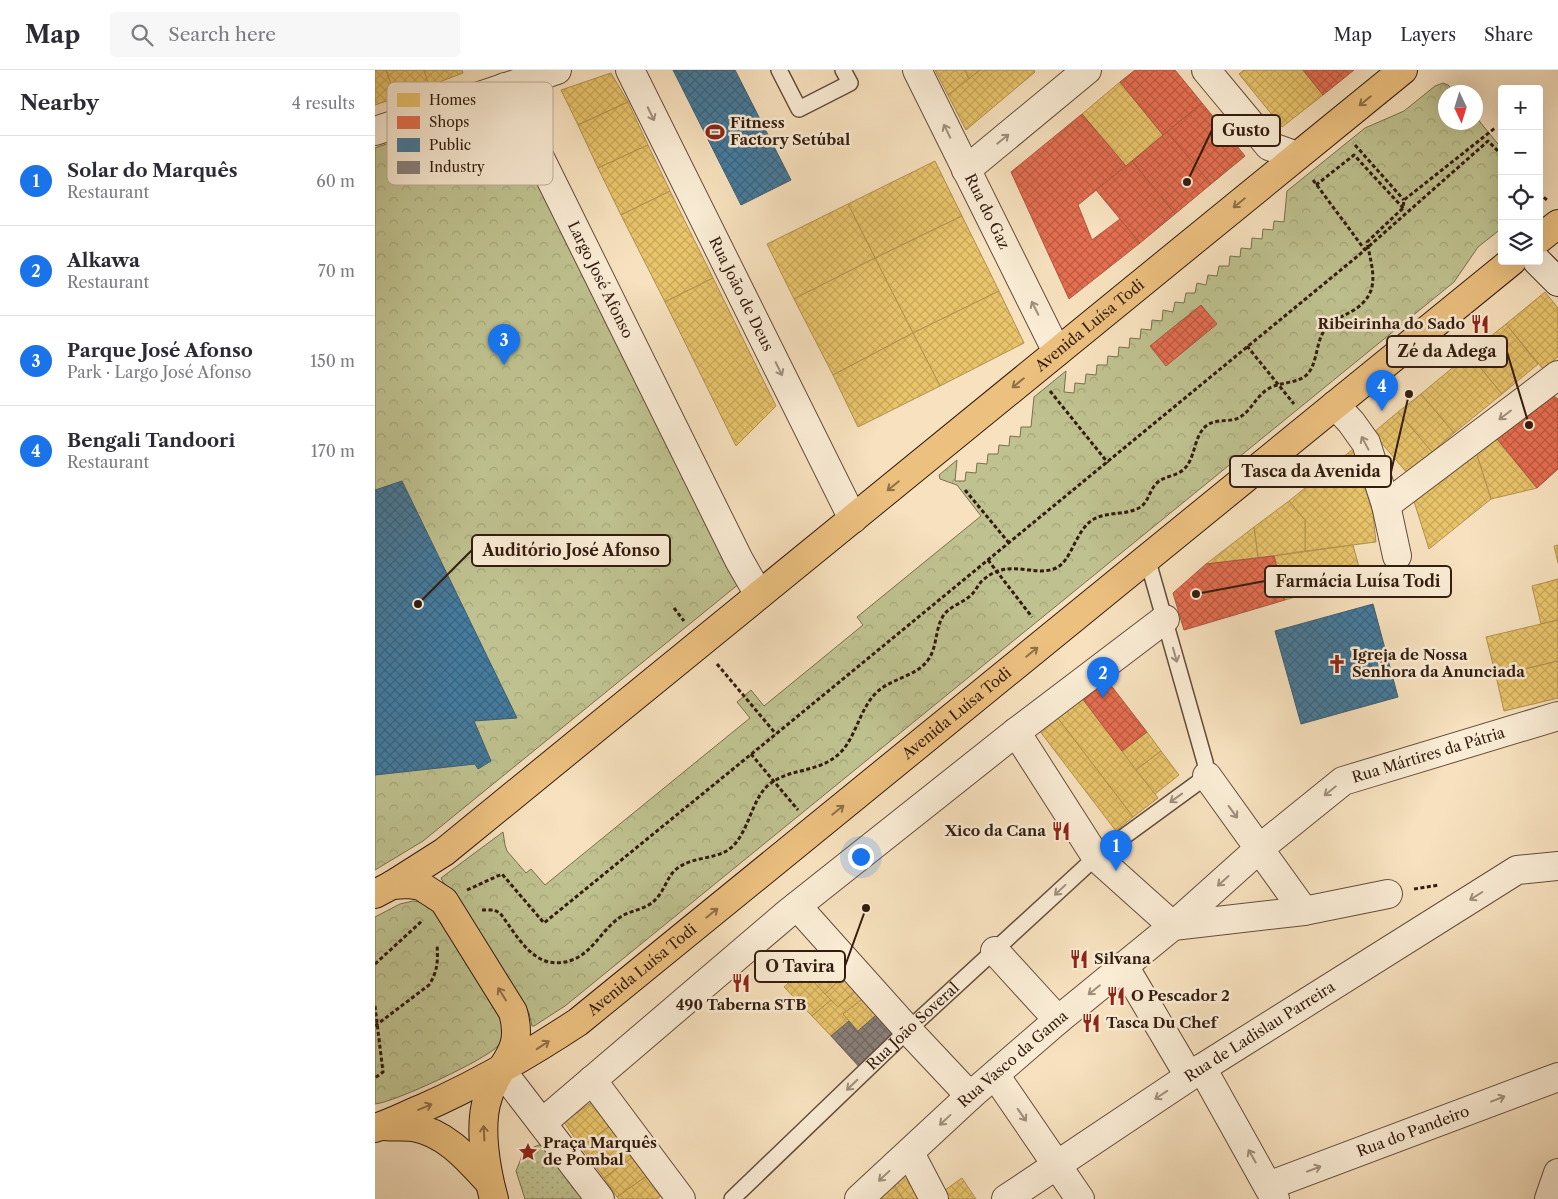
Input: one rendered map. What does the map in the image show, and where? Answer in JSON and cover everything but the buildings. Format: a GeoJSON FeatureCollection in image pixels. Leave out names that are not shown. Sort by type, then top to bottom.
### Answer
{"type":"FeatureCollection","features":[{"type":"Feature","properties":{"kind":"main road","name":"Avenida Luísa Todi"},"geometry":{"type":"LineString","coordinates":[[384,890],[444,852],[1403,70]]}},
{"type":"Feature","properties":{"kind":"main road"},"geometry":{"type":"LineString","coordinates":[[1543,236],[1558,224]]}},
{"type":"Feature","properties":{"kind":"main road","name":"Avenida Luísa Todi"},"geometry":{"type":"LineString","coordinates":[[377,1126],[450,1096],[501,1070],[578,1022],[1507,265]]}},
{"type":"Feature","properties":{"kind":"main road"},"geometry":{"type":"LineString","coordinates":[[384,890],[408,884],[421,886],[447,906],[513,1012],[517,1025],[517,1038],[512,1055],[501,1070],[488,1097],[483,1121],[491,1190]]}},
{"type":"Feature","properties":{"kind":"main road"},"geometry":{"type":"LineString","coordinates":[[377,1126],[413,1128],[441,1136],[463,1153],[491,1190]]}},
{"type":"Feature","properties":{"kind":"street"},"geometry":{"type":"LineString","coordinates":[[520,82],[557,70]]}},
{"type":"Feature","properties":{"kind":"street","name":"Rua João de Deus"},"geometry":{"type":"LineString","coordinates":[[630,70],[853,518]]}},
{"type":"Feature","properties":{"kind":"street","name":"Rua do Gaz"},"geometry":{"type":"LineString","coordinates":[[917,70],[1057,352]]}},
{"type":"Feature","properties":{"kind":"street"},"geometry":{"type":"LineString","coordinates":[[966,170],[1087,70]]}},
{"type":"Feature","properties":{"kind":"street"},"geometry":{"type":"LineString","coordinates":[[1206,70],[1269,146],[1297,156]]}},
{"type":"Feature","properties":{"kind":"street"},"geometry":{"type":"LineString","coordinates":[[375,131],[387,127]]}},
{"type":"Feature","properties":{"kind":"street","name":"Largo José Afonso"},"geometry":{"type":"LineString","coordinates":[[553,184],[735,551],[759,595]]}},
{"type":"Feature","properties":{"kind":"street"},"geometry":{"type":"LineString","coordinates":[[1541,265],[1558,282]]}},
{"type":"Feature","properties":{"kind":"street"},"geometry":{"type":"LineString","coordinates":[[1386,505],[1558,376]]}},
{"type":"Feature","properties":{"kind":"street"},"geometry":{"type":"LineString","coordinates":[[1335,405],[1351,422],[1366,443],[1386,505],[1397,556]]}},
{"type":"Feature","properties":{"kind":"street"},"geometry":{"type":"LineString","coordinates":[[542,1123],[797,906],[1016,732],[1165,619]]}},
{"type":"Feature","properties":{"kind":"street","name":"Rua Mártires da Pátria"},"geometry":{"type":"LineString","coordinates":[[1173,926],[1260,848],[1343,781],[1558,716]]}},
{"type":"Feature","properties":{"kind":"street"},"geometry":{"type":"LineString","coordinates":[[1016,732],[1095,857],[1173,926],[1304,911],[1388,894]]}},
{"type":"Feature","properties":{"kind":"street"},"geometry":{"type":"LineString","coordinates":[[1207,776],[1304,911]]}},
{"type":"Feature","properties":{"kind":"street","name":"Rua de Ladislau Parreira"},"geometry":{"type":"LineString","coordinates":[[1006,1199],[1196,1072],[1517,870],[1558,866]]}},
{"type":"Feature","properties":{"kind":"street"},"geometry":{"type":"LineString","coordinates":[[797,906],[908,1030],[971,1096]]}},
{"type":"Feature","properties":{"kind":"street","name":"Rua Vasco da Gama"},"geometry":{"type":"LineString","coordinates":[[859,1199],[971,1096],[1058,1020],[1173,926]]}},
{"type":"Feature","properties":{"kind":"street"},"geometry":{"type":"LineString","coordinates":[[995,951],[1058,1020]]}},
{"type":"Feature","properties":{"kind":"street"},"geometry":{"type":"LineString","coordinates":[[1124,966],[1196,1072],[1272,1193]]}},
{"type":"Feature","properties":{"kind":"street"},"geometry":{"type":"LineString","coordinates":[[501,1070],[601,1199]]}},
{"type":"Feature","properties":{"kind":"street"},"geometry":{"type":"LineString","coordinates":[[995,1075],[1080,1199]]}},
{"type":"Feature","properties":{"kind":"street","name":"Rua do Pandeiro"},"geometry":{"type":"LineString","coordinates":[[1272,1193],[1558,1076]]}},
{"type":"Feature","properties":{"kind":"street"},"geometry":{"type":"LineString","coordinates":[[592,1080],[681,1199]]}},
{"type":"Feature","properties":{"kind":"street"},"geometry":{"type":"LineString","coordinates":[[909,1153],[934,1199]]}},
{"type":"Feature","properties":{"kind":"lane"},"geometry":{"type":"LineString","coordinates":[[779,70],[799,109],[850,83],[843,70]]}},
{"type":"Feature","properties":{"kind":"lane"},"geometry":{"type":"LineString","coordinates":[[1147,558],[1205,762],[1207,776]]}},
{"type":"Feature","properties":{"kind":"lane","name":"Rua João Soveral"},"geometry":{"type":"LineString","coordinates":[[732,1199],[908,1030],[1095,857],[1207,776]]}},
{"type":"Feature","properties":{"kind":"path"},"geometry":{"type":"LineString","coordinates":[[1337,124],[1404,200]]}},
{"type":"Feature","properties":{"kind":"path"},"geometry":{"type":"LineString","coordinates":[[376,1025],[429,985],[435,976],[438,967],[436,923],[447,906],[466,902],[474,909],[494,910],[500,913],[533,956],[556,964],[571,961],[583,955],[605,930],[621,916],[640,910],[656,900],[674,872],[695,860],[719,855],[728,850],[738,841],[765,787],[773,780],[830,762],[843,750],[863,710],[877,692],[895,680],[912,673],[927,662],[936,642],[942,618],[952,606],[971,596],[983,580],[998,571],[1013,568],[1043,571],[1057,568],[1065,560],[1078,535],[1088,524],[1105,515],[1122,514],[1141,508],[1154,485],[1161,479],[1182,470],[1191,460],[1201,432],[1207,425],[1239,418],[1249,410],[1255,399],[1277,384],[1295,381],[1306,376],[1312,367],[1319,339],[1327,327],[1337,318],[1353,311],[1365,301],[1372,288],[1373,273],[1367,242],[1403,208],[1404,200],[1495,128]]}},
{"type":"Feature","properties":{"kind":"path"},"geometry":{"type":"LineString","coordinates":[[375,964],[447,906],[503,874],[544,923],[1367,249],[1488,141],[1498,151]]}},
{"type":"Feature","properties":{"kind":"path"},"geometry":{"type":"LineString","coordinates":[[1316,185],[1354,155],[1407,212]]}},
{"type":"Feature","properties":{"kind":"path"},"geometry":{"type":"LineString","coordinates":[[1297,156],[1316,185],[1367,249]]}},
{"type":"Feature","properties":{"kind":"path"},"geometry":{"type":"LineString","coordinates":[[1247,346],[1311,425]]}},
{"type":"Feature","properties":{"kind":"path"},"geometry":{"type":"LineString","coordinates":[[1033,371],[1108,462]]}},
{"type":"Feature","properties":{"kind":"path"},"geometry":{"type":"LineString","coordinates":[[965,490],[1009,543]]}},
{"type":"Feature","properties":{"kind":"path"},"geometry":{"type":"LineString","coordinates":[[988,560],[1029,611],[1045,642]]}},
{"type":"Feature","properties":{"kind":"path"},"geometry":{"type":"LineString","coordinates":[[701,643],[776,734]]}},
{"type":"Feature","properties":{"kind":"path"},"geometry":{"type":"LineString","coordinates":[[751,754],[814,829]]}},
{"type":"Feature","properties":{"kind":"path"},"geometry":{"type":"LineString","coordinates":[[375,1006],[383,1072],[375,1078]]}},
{"type":"Feature","properties":{"kind":"green space"},"geometry":{"type":"Polygon","coordinates":[[[1443,83],[1448,85],[1438,85],[1438,130],[1483,130],[1483,126],[1498,144],[1498,231],[1478,247],[1454,282],[565,1006],[532,1026],[525,1005],[459,899],[441,878],[503,832],[507,851],[526,873],[531,869],[545,885],[750,718],[737,702],[751,690],[764,706],[863,625],[857,617],[981,516],[957,485],[940,479],[939,475],[957,460],[955,481],[965,481],[966,472],[976,473],[977,463],[987,464],[988,454],[998,454],[999,445],[1009,446],[1010,436],[1020,437],[1021,427],[1031,427],[1034,397],[1066,371],[1064,392],[1074,393],[1075,383],[1085,384],[1086,374],[1096,375],[1097,365],[1107,365],[1108,356],[1118,357],[1119,347],[1129,348],[1130,338],[1140,339],[1141,329],[1151,330],[1152,320],[1162,321],[1163,310],[1173,312],[1175,302],[1184,303],[1186,293],[1195,293],[1197,283],[1206,285],[1208,275],[1217,276],[1219,266],[1229,266],[1230,256],[1240,257],[1241,248],[1251,249],[1252,238],[1262,239],[1263,229],[1273,230],[1274,221],[1284,222],[1287,191],[1365,128],[1404,111],[1435,86],[1443,83]]]}},
{"type":"Feature","properties":{"kind":"green space"},"geometry":{"type":"Polygon","coordinates":[[[387,144],[387,185],[546,185],[740,583],[423,841],[375,870],[375,148],[387,144]]]}},
{"type":"Feature","properties":{"kind":"green space"},"geometry":{"type":"Polygon","coordinates":[[[413,901],[420,902],[432,909],[501,1020],[503,1037],[498,1046],[490,1052],[459,1070],[401,1096],[375,1104],[375,917],[400,904],[413,901]]]}},
{"type":"Feature","properties":{"kind":"green space"},"geometry":{"type":"Polygon","coordinates":[[[539,1145],[553,1146],[593,1199],[525,1199],[516,1171],[524,1151],[539,1145]]]}},
{"type":"Feature","properties":{"kind":"place","name":"Fitness Factory Setúbal"},"geometry":{"type":"Point","coordinates":[715,132]}},
{"type":"Feature","properties":{"kind":"place","name":"Gusto"},"geometry":{"type":"Point","coordinates":[1187,182]}},
{"type":"Feature","properties":{"kind":"place","name":"Ribeirinha do Sado"},"geometry":{"type":"Point","coordinates":[1480,324]}},
{"type":"Feature","properties":{"kind":"place","name":"Parque José Afonso"},"geometry":{"type":"Point","coordinates":[504,365]}},
{"type":"Feature","properties":{"kind":"place","name":"Tasca da Avenida"},"geometry":{"type":"Point","coordinates":[1409,394]}},
{"type":"Feature","properties":{"kind":"place","name":"Bengali Tandoori"},"geometry":{"type":"Point","coordinates":[1382,411]}},
{"type":"Feature","properties":{"kind":"place","name":"Zé da Adega"},"geometry":{"type":"Point","coordinates":[1529,425]}},
{"type":"Feature","properties":{"kind":"place","name":"Farmácia Luísa Todi"},"geometry":{"type":"Point","coordinates":[1196,594]}},
{"type":"Feature","properties":{"kind":"place","name":"Auditório José Afonso"},"geometry":{"type":"Point","coordinates":[418,604]}},
{"type":"Feature","properties":{"kind":"place","name":"Igreja de Nossa Senhora da Anunciada"},"geometry":{"type":"Point","coordinates":[1337,664]}},
{"type":"Feature","properties":{"kind":"place","name":"Alkawa"},"geometry":{"type":"Point","coordinates":[1103,698]}},
{"type":"Feature","properties":{"kind":"place","name":"Xico da Cana"},"geometry":{"type":"Point","coordinates":[1061,831]}},
{"type":"Feature","properties":{"kind":"place","name":"Solar do Marquês"},"geometry":{"type":"Point","coordinates":[1116,871]}},
{"type":"Feature","properties":{"kind":"place","name":"O Tavira"},"geometry":{"type":"Point","coordinates":[866,908]}},
{"type":"Feature","properties":{"kind":"place","name":"Silvana"},"geometry":{"type":"Point","coordinates":[1079,959]}},
{"type":"Feature","properties":{"kind":"place","name":"490 Taberna STB"},"geometry":{"type":"Point","coordinates":[741,983]}},
{"type":"Feature","properties":{"kind":"place","name":"O Pescador 2"},"geometry":{"type":"Point","coordinates":[1116,996]}},
{"type":"Feature","properties":{"kind":"place","name":"Tasca Du Chef"},"geometry":{"type":"Point","coordinates":[1091,1023]}},
{"type":"Feature","properties":{"kind":"place","name":"Praça Marquês de Pombal"},"geometry":{"type":"Point","coordinates":[528,1152]}}]}
